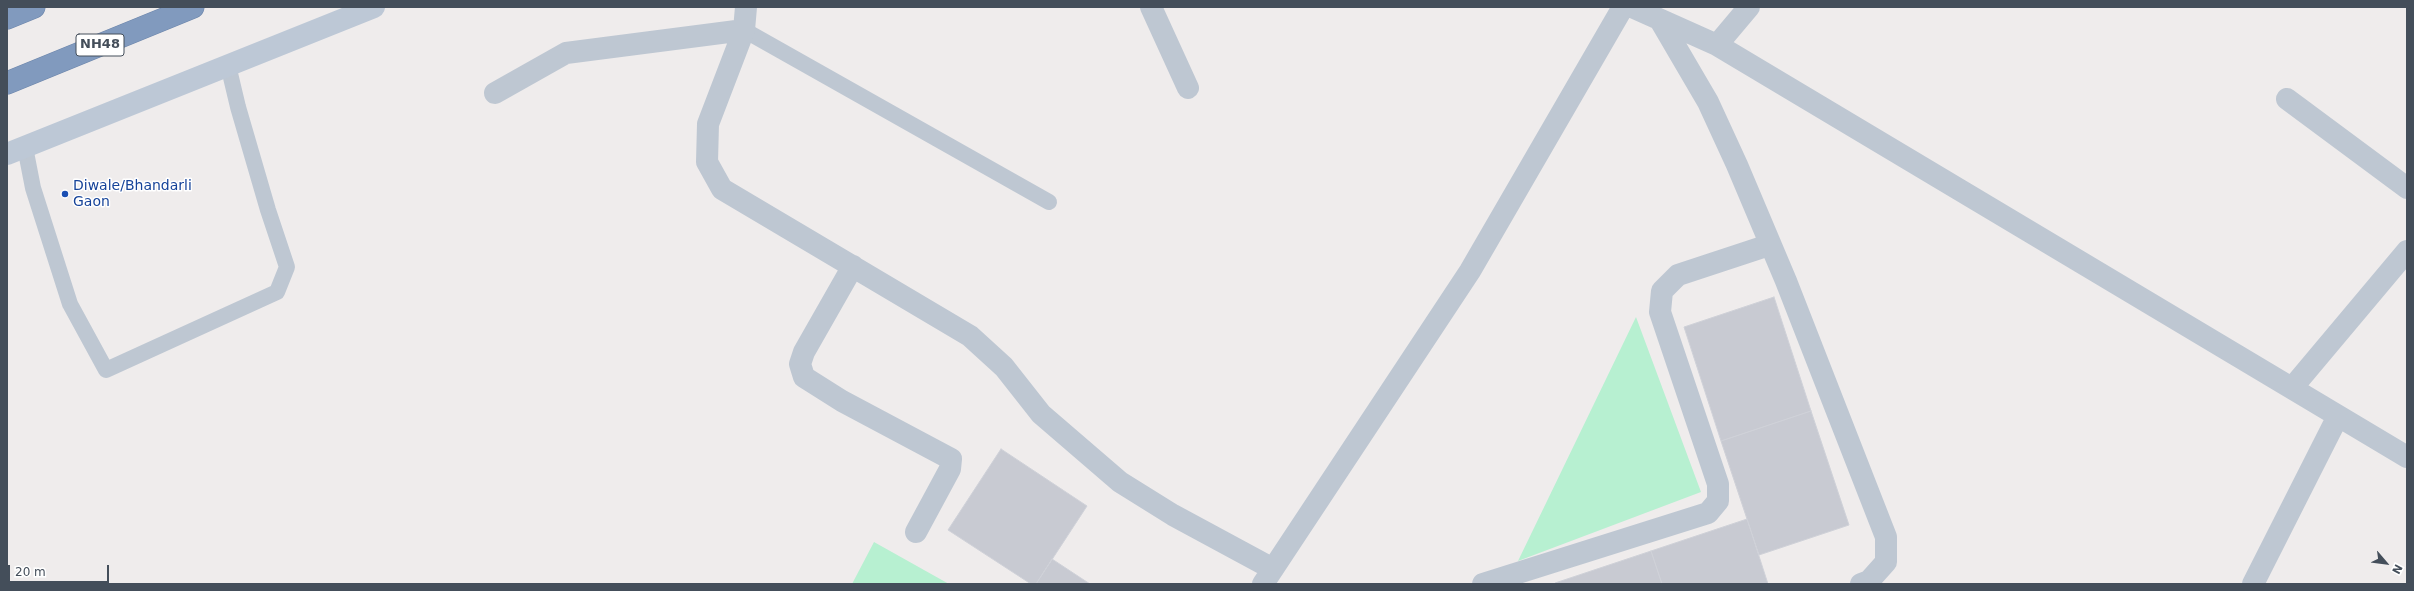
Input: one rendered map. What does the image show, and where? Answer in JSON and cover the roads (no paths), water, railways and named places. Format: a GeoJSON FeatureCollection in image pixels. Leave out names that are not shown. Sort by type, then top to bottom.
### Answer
{"type":"FeatureCollection","features":[{"type":"Feature","properties":{"kind":"highway"},"geometry":{"type":"LineString","coordinates":[[7,18],[34,7]]}},
{"type":"Feature","properties":{"kind":"highway","name":"NH48"},"geometry":{"type":"LineString","coordinates":[[7,83],[193,7]]}},
{"type":"Feature","properties":{"kind":"street"},"geometry":{"type":"LineString","coordinates":[[16,151],[374,7]]}},
{"type":"Feature","properties":{"kind":"street"},"geometry":{"type":"LineString","coordinates":[[746,7],[744,30],[708,124],[707,162],[722,189],[970,336],[1004,367],[1041,414],[1120,482],[1268,576],[1470,271],[1622,7]]}},
{"type":"Feature","properties":{"kind":"street"},"geometry":{"type":"LineString","coordinates":[[1152,7],[1188,88]]}},
{"type":"Feature","properties":{"kind":"street"},"geometry":{"type":"LineString","coordinates":[[1632,7],[1716,45],[2407,457]]}},
{"type":"Feature","properties":{"kind":"street"},"geometry":{"type":"LineString","coordinates":[[1716,45],[1749,7]]}},
{"type":"Feature","properties":{"kind":"street"},"geometry":{"type":"LineString","coordinates":[[1660,20],[1708,102],[1737,165],[1769,245],[1786,281],[1886,537],[1886,562],[1869,581],[1861,584]]}},
{"type":"Feature","properties":{"kind":"street"},"geometry":{"type":"LineString","coordinates":[[495,93],[566,54],[744,30]]}},
{"type":"Feature","properties":{"kind":"street"},"geometry":{"type":"LineString","coordinates":[[2288,99],[2407,188]]}},
{"type":"Feature","properties":{"kind":"street"},"geometry":{"type":"LineString","coordinates":[[1483,584],[1708,513],[1718,501],[1718,484],[1660,312],[1662,291],[1678,275],[1769,245]]}},
{"type":"Feature","properties":{"kind":"street"},"geometry":{"type":"LineString","coordinates":[[2292,388],[2407,251]]}},
{"type":"Feature","properties":{"kind":"street"},"geometry":{"type":"LineString","coordinates":[[853,266],[804,352],[800,364],[804,377],[842,401],[950,459],[950,469],[916,532]]}},
{"type":"Feature","properties":{"kind":"street"},"geometry":{"type":"LineString","coordinates":[[2253,584],[2338,416]]}},
{"type":"Feature","properties":{"kind":"lane"},"geometry":{"type":"LineString","coordinates":[[744,30],[1048,202]]}},
{"type":"Feature","properties":{"kind":"lane"},"geometry":{"type":"LineString","coordinates":[[16,151],[33,188],[70,304],[106,370],[277,292],[287,267],[266,203],[238,107],[228,66]]}},
{"type":"Feature","properties":{"kind":"place","name":"Diwale/Bhandarli Gaon"},"geometry":{"type":"Point","coordinates":[65,194]}}]}
